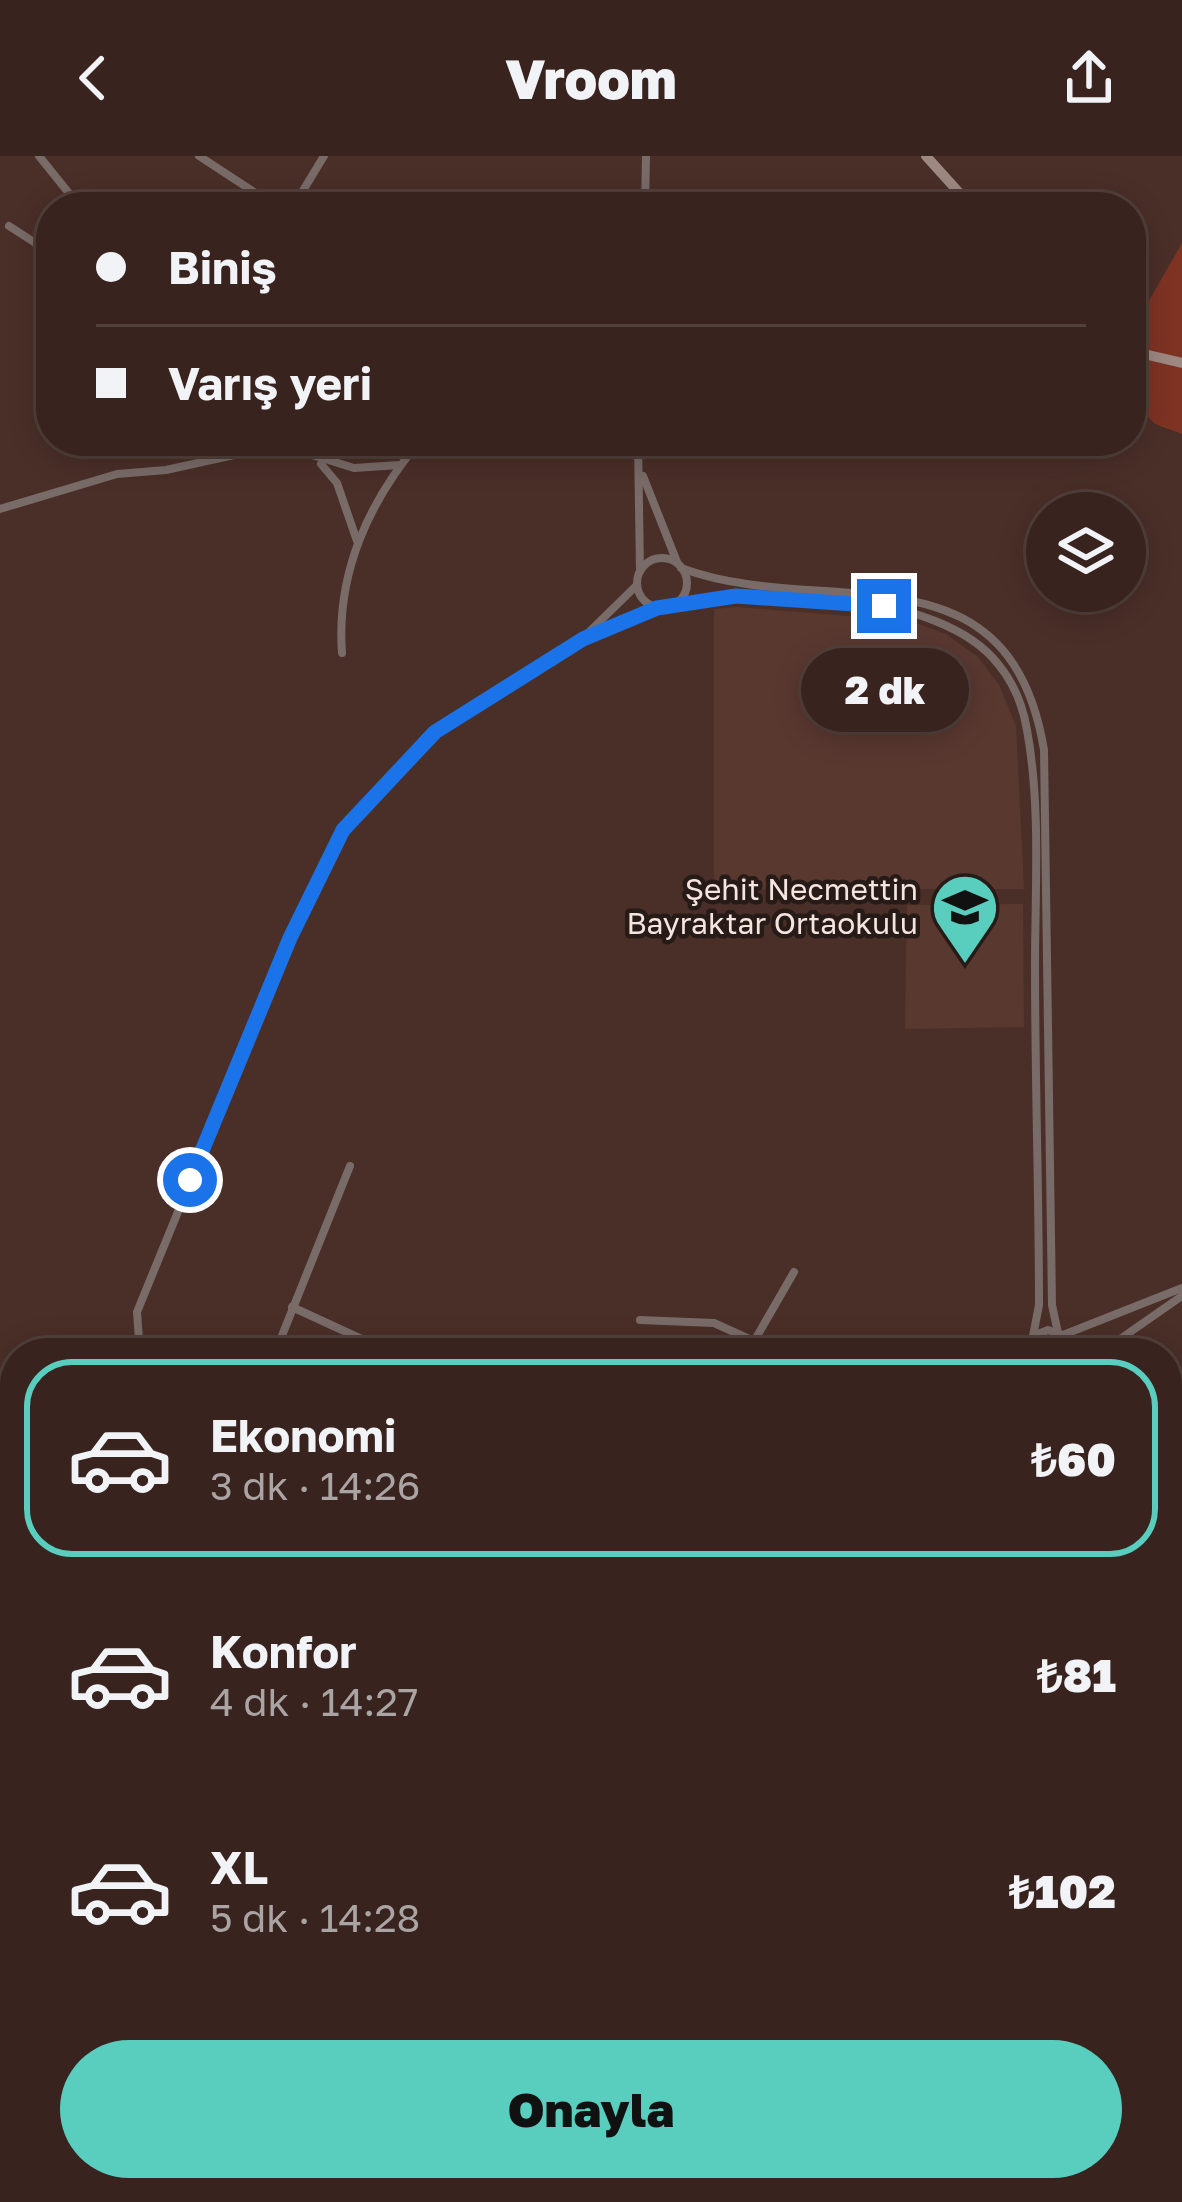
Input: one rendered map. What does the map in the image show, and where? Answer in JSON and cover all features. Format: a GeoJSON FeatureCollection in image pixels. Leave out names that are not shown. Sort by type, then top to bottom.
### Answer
{"type":"FeatureCollection","features":[{"type":"Feature","properties":{"kind":"street"},"geometry":{"type":"LineString","coordinates":[[39,156],[68,192]]}},
{"type":"Feature","properties":{"kind":"street"},"geometry":{"type":"LineString","coordinates":[[199,156],[254,192]]}},
{"type":"Feature","properties":{"kind":"street"},"geometry":{"type":"LineString","coordinates":[[302,192],[324,156]]}},
{"type":"Feature","properties":{"kind":"street"},"geometry":{"type":"LineString","coordinates":[[645,192],[646,156]]}},
{"type":"Feature","properties":{"kind":"street"},"geometry":{"type":"LineString","coordinates":[[926,156],[958,192]]}},
{"type":"Feature","properties":{"kind":"street"},"geometry":{"type":"LineString","coordinates":[[0,233],[10,224],[36,242]]}},
{"type":"Feature","properties":{"kind":"street"},"geometry":{"type":"LineString","coordinates":[[1146,355],[1182,363]]}},
{"type":"Feature","properties":{"kind":"street"},"geometry":{"type":"LineString","coordinates":[[0,509],[118,474],[166,470],[224,456]]}},
{"type":"Feature","properties":{"kind":"street"},"geometry":{"type":"LineString","coordinates":[[308,456],[365,469],[400,464]]}},
{"type":"Feature","properties":{"kind":"street"},"geometry":{"type":"LineString","coordinates":[[342,653],[344,586],[358,544],[407,456]]}},
{"type":"Feature","properties":{"kind":"street"},"geometry":{"type":"LineString","coordinates":[[638,456],[639,578],[643,599],[657,608]]}},
{"type":"Feature","properties":{"kind":"street"},"geometry":{"type":"LineString","coordinates":[[640,456],[647,492],[687,583],[678,602]]}},
{"type":"Feature","properties":{"kind":"street"},"geometry":{"type":"LineString","coordinates":[[315,459],[337,483],[358,544]]}},
{"type":"Feature","properties":{"kind":"street"},"geometry":{"type":"LineString","coordinates":[[583,639],[656,559],[731,582],[930,602],[983,632],[1027,687],[1044,749],[1052,1305],[1063,1338]]}},
{"type":"Feature","properties":{"kind":"street"},"geometry":{"type":"LineString","coordinates":[[139,1338],[137,1312],[290,938],[343,830],[435,732],[583,639],[678,602],[755,596],[922,613],[975,641],[1017,695],[1030,748],[1034,889],[1039,1305],[1030,1338]]}},
{"type":"Feature","properties":{"kind":"street"},"geometry":{"type":"LineString","coordinates":[[281,1338],[350,1166]]}},
{"type":"Feature","properties":{"kind":"street"},"geometry":{"type":"LineString","coordinates":[[640,1320],[699,1320],[756,1338],[794,1272]]}},
{"type":"Feature","properties":{"kind":"street"},"geometry":{"type":"LineString","coordinates":[[1047,1338],[1182,1292]]}},
{"type":"Feature","properties":{"kind":"street"},"geometry":{"type":"LineString","coordinates":[[1121,1338],[1182,1292]]}},
{"type":"Feature","properties":{"kind":"street"},"geometry":{"type":"LineString","coordinates":[[292,1307],[359,1338]]}},
{"type":"Feature","properties":{"kind":"shaded area"},"geometry":{"type":"Polygon","coordinates":[[[1182,243],[1182,434],[1155,424],[1146,415],[1146,306],[1182,243]]]}},
{"type":"Feature","properties":{"kind":"shaded area"},"geometry":{"type":"Polygon","coordinates":[[[714,609],[910,621],[946,634],[978,657],[999,685],[1016,726],[1024,889],[714,889],[714,609]]]}},
{"type":"Feature","properties":{"kind":"shaded area","name":"Şehit Necmettin Bayraktar Ortaokulu"},"geometry":{"type":"Polygon","coordinates":[[[1023,904],[1024,1027],[905,1029],[907,905],[1023,904]]]}},
{"type":"Feature","properties":{"kind":"place","name":"Şehit Necmettin Bayraktar Ortaokulu"},"geometry":{"type":"Point","coordinates":[965,966]}},
{"type":"Feature","properties":{"kind":"route"},"geometry":{"type":"LineString","coordinates":[[190,1180],[290,938],[343,830],[435,732],[583,639],[678,602],[755,596],[884,606]]}}]}
